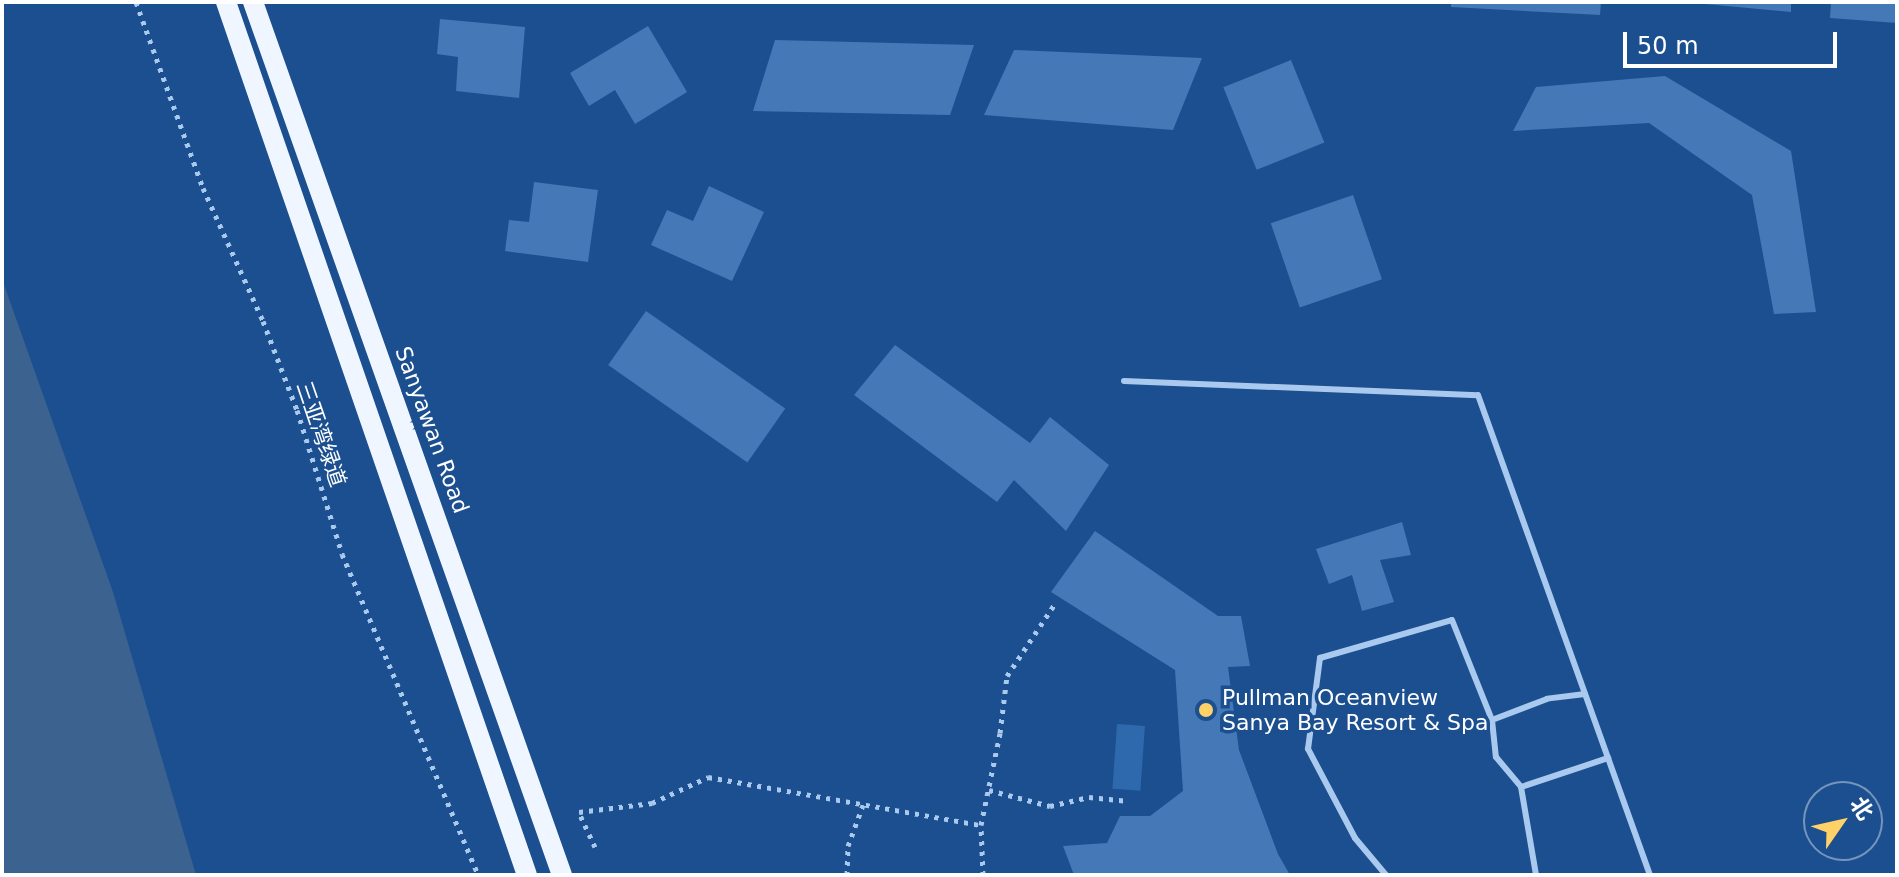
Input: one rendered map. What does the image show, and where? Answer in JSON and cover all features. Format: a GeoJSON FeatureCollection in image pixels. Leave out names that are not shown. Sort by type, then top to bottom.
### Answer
{"type":"FeatureCollection","features":[{"type":"Feature","properties":{"kind":"main road"},"geometry":{"type":"LineString","coordinates":[[226,2],[527,875]]}},
{"type":"Feature","properties":{"kind":"main road","name":"Sanyawan Road"},"geometry":{"type":"LineString","coordinates":[[253,2],[562,875]]}},
{"type":"Feature","properties":{"kind":"lane"},"geometry":{"type":"LineString","coordinates":[[1124,381],[1478,395],[1650,875]]}},
{"type":"Feature","properties":{"kind":"lane"},"geometry":{"type":"LineString","coordinates":[[1386,875],[1355,838],[1308,749],[1320,658],[1452,620],[1492,720],[1496,757],[1521,787],[1536,875]]}},
{"type":"Feature","properties":{"kind":"lane"},"geometry":{"type":"LineString","coordinates":[[1492,720],[1547,699],[1585,694]]}},
{"type":"Feature","properties":{"kind":"lane"},"geometry":{"type":"LineString","coordinates":[[1521,787],[1608,758]]}},
{"type":"Feature","properties":{"kind":"path","name":"三亚湾绿道"},"geometry":{"type":"LineString","coordinates":[[136,2],[203,188],[263,321],[297,410],[342,554],[478,875]]}},
{"type":"Feature","properties":{"kind":"path"},"geometry":{"type":"LineString","coordinates":[[983,875],[981,825],[1000,733],[1007,676],[1056,602]]}},
{"type":"Feature","properties":{"kind":"path"},"geometry":{"type":"LineString","coordinates":[[595,847],[579,812],[652,803],[708,777],[981,825]]}},
{"type":"Feature","properties":{"kind":"path"},"geometry":{"type":"LineString","coordinates":[[989,790],[1050,806],[1089,797],[1129,801]]}},
{"type":"Feature","properties":{"kind":"path"},"geometry":{"type":"LineString","coordinates":[[847,875],[848,846],[863,805]]}},
{"type":"Feature","properties":{"kind":"shaded area"},"geometry":{"type":"Polygon","coordinates":[[[2,279],[113,592],[196,875],[2,875],[2,279]]]}},
{"type":"Feature","properties":{"kind":"shaded area"},"geometry":{"type":"Polygon","coordinates":[[[1117,724],[1145,726],[1140,791],[1112,789],[1117,724]]]}},
{"type":"Feature","properties":{"kind":"building"},"geometry":{"type":"Polygon","coordinates":[[[1451,2],[1601,2],[1600,15],[1451,7],[1451,2]]]}},
{"type":"Feature","properties":{"kind":"building"},"geometry":{"type":"Polygon","coordinates":[[[1684,2],[1791,2],[1791,12],[1684,2]]]}},
{"type":"Feature","properties":{"kind":"building"},"geometry":{"type":"Polygon","coordinates":[[[1831,2],[1897,2],[1897,23],[1830,18],[1831,2]]]}},
{"type":"Feature","properties":{"kind":"building"},"geometry":{"type":"Polygon","coordinates":[[[440,19],[525,27],[519,98],[456,91],[458,57],[437,54],[440,19]]]}},
{"type":"Feature","properties":{"kind":"building"},"geometry":{"type":"Polygon","coordinates":[[[648,26],[687,92],[635,124],[615,90],[589,106],[570,73],[648,26]]]}},
{"type":"Feature","properties":{"kind":"building"},"geometry":{"type":"Polygon","coordinates":[[[775,40],[974,45],[950,115],[753,111],[775,40]]]}},
{"type":"Feature","properties":{"kind":"building"},"geometry":{"type":"Polygon","coordinates":[[[1014,50],[1202,58],[1173,130],[984,115],[1014,50]]]}},
{"type":"Feature","properties":{"kind":"building"},"geometry":{"type":"Polygon","coordinates":[[[1291,60],[1324,143],[1257,170],[1223,87],[1291,60]]]}},
{"type":"Feature","properties":{"kind":"building"},"geometry":{"type":"Polygon","coordinates":[[[1665,76],[1791,151],[1816,312],[1774,314],[1752,195],[1649,123],[1513,131],[1536,87],[1665,76]]]}},
{"type":"Feature","properties":{"kind":"building"},"geometry":{"type":"Polygon","coordinates":[[[534,182],[598,190],[588,262],[505,251],[509,220],[529,222],[534,182]]]}},
{"type":"Feature","properties":{"kind":"building"},"geometry":{"type":"Polygon","coordinates":[[[709,186],[764,212],[732,281],[651,245],[667,210],[693,221],[709,186]]]}},
{"type":"Feature","properties":{"kind":"building"},"geometry":{"type":"Polygon","coordinates":[[[1353,195],[1382,279],[1300,307],[1271,223],[1353,195]]]}},
{"type":"Feature","properties":{"kind":"building"},"geometry":{"type":"Polygon","coordinates":[[[646,311],[785,409],[747,463],[608,365],[646,311]]]}},
{"type":"Feature","properties":{"kind":"building"},"geometry":{"type":"Polygon","coordinates":[[[895,345],[1030,443],[1050,417],[1109,465],[1066,531],[1014,480],[997,502],[854,395],[895,345]]]}},
{"type":"Feature","properties":{"kind":"building"},"geometry":{"type":"Polygon","coordinates":[[[1402,522],[1411,555],[1380,560],[1394,602],[1362,611],[1352,575],[1329,584],[1316,549],[1402,522]]]}},
{"type":"Feature","properties":{"kind":"building","name":"Pullman Oceanview Sanya Bay Resort & Spa"},"geometry":{"type":"Polygon","coordinates":[[[1095,531],[1218,616],[1241,616],[1250,666],[1228,667],[1239,750],[1278,854],[1290,875],[1074,875],[1063,846],[1107,843],[1120,816],[1150,816],[1183,791],[1175,670],[1051,592],[1095,531]]]}},
{"type":"Feature","properties":{"kind":"place","name":"Pullman Oceanview Sanya Bay Resort & Spa"},"geometry":{"type":"Point","coordinates":[1206,710]}}]}
